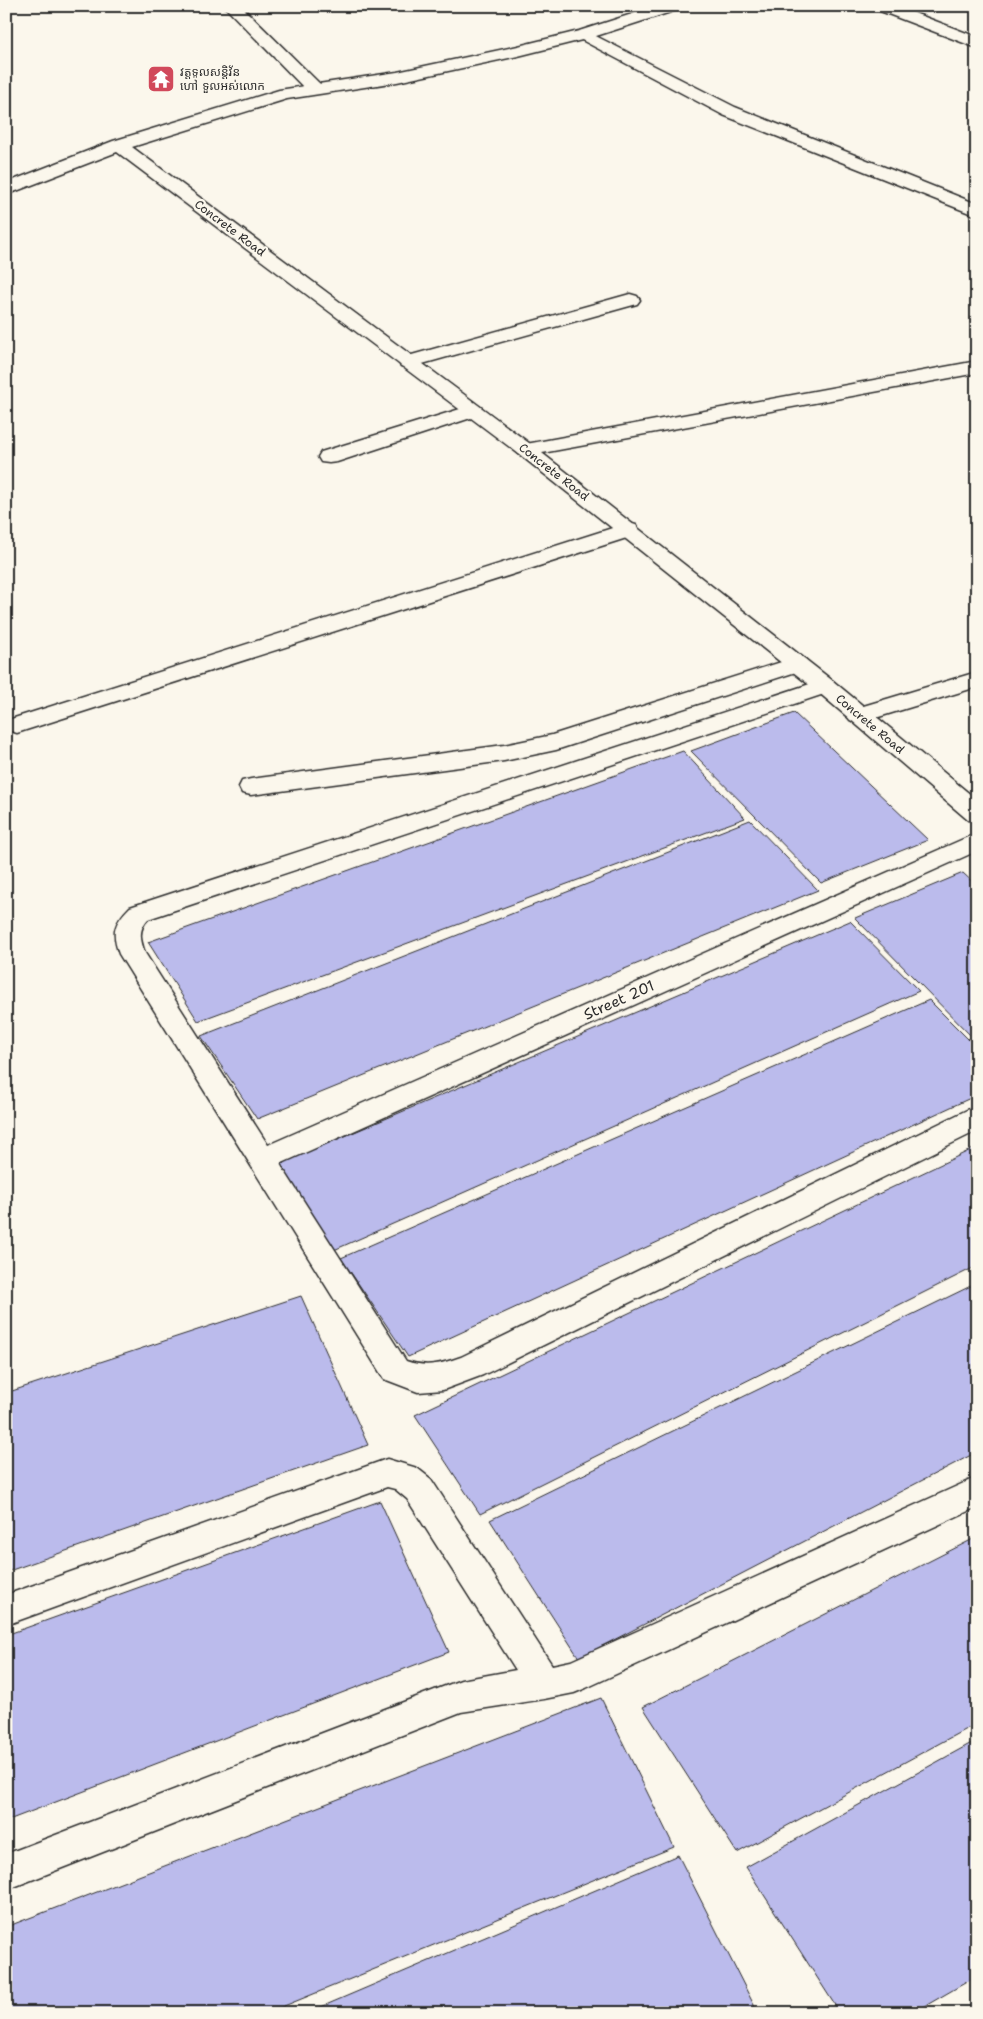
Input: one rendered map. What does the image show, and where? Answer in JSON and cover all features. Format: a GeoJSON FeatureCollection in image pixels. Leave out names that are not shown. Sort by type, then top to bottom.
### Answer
{"type":"FeatureCollection","features":[{"type":"Feature","properties":{"kind":"street"},"geometry":{"type":"LineString","coordinates":[[232,6],[315,89]]}},
{"type":"Feature","properties":{"kind":"street"},"geometry":{"type":"LineString","coordinates":[[6,190],[119,145],[285,94],[397,77],[584,35],[674,6]]}},
{"type":"Feature","properties":{"kind":"street"},"geometry":{"type":"LineString","coordinates":[[881,6],[977,43]]}},
{"type":"Feature","properties":{"kind":"street"},"geometry":{"type":"LineString","coordinates":[[584,35],[729,111],[977,212]]}},
{"type":"Feature","properties":{"kind":"street","name":"Concrete Road"},"geometry":{"type":"LineString","coordinates":[[119,145],[526,450],[825,686],[977,814]]}},
{"type":"Feature","properties":{"kind":"street"},"geometry":{"type":"LineString","coordinates":[[408,362],[630,300]]}},
{"type":"Feature","properties":{"kind":"street"},"geometry":{"type":"LineString","coordinates":[[526,450],[977,367]]}},
{"type":"Feature","properties":{"kind":"street"},"geometry":{"type":"LineString","coordinates":[[329,457],[473,411]]}},
{"type":"Feature","properties":{"kind":"street"},"geometry":{"type":"LineString","coordinates":[[16,725],[628,530]]}},
{"type":"Feature","properties":{"kind":"street"},"geometry":{"type":"LineString","coordinates":[[251,787],[504,753],[556,742],[797,664]]}},
{"type":"Feature","properties":{"kind":"street"},"geometry":{"type":"LineString","coordinates":[[859,715],[977,679]]}},
{"type":"Feature","properties":{"kind":"street"},"geometry":{"type":"LineString","coordinates":[[825,686],[139,912],[128,924],[126,938],[132,954],[395,1370],[418,1379],[443,1377],[472,1366],[977,1118]]}},
{"type":"Feature","properties":{"kind":"street","name":"Street 201"},"geometry":{"type":"LineString","coordinates":[[262,1160],[977,841]]}},
{"type":"Feature","properties":{"kind":"street"},"geometry":{"type":"LineString","coordinates":[[6,1610],[386,1473],[405,1478],[419,1489],[544,1683]]}},
{"type":"Feature","properties":{"kind":"street"},"geometry":{"type":"LineString","coordinates":[[6,1872],[461,1696],[574,1678],[977,1491]]}},
{"type":"Feature","properties":{"kind":"building"},"geometry":{"type":"Polygon","coordinates":[[[794,713],[928,840],[821,883],[691,751],[794,713]]]}},
{"type":"Feature","properties":{"kind":"building"},"geometry":{"type":"Polygon","coordinates":[[[683,751],[745,818],[198,1021],[148,942],[683,751]]]}},
{"type":"Feature","properties":{"kind":"building"},"geometry":{"type":"Polygon","coordinates":[[[750,820],[818,890],[257,1119],[201,1036],[750,820]]]}},
{"type":"Feature","properties":{"kind":"building"},"geometry":{"type":"Polygon","coordinates":[[[963,873],[977,886],[977,1042],[855,918],[963,873]]]}},
{"type":"Feature","properties":{"kind":"building"},"geometry":{"type":"Polygon","coordinates":[[[850,921],[919,991],[334,1250],[277,1165],[850,921]]]}},
{"type":"Feature","properties":{"kind":"building"},"geometry":{"type":"Polygon","coordinates":[[[929,1000],[977,1048],[977,1095],[408,1357],[341,1258],[929,1000]]]}},
{"type":"Feature","properties":{"kind":"building"},"geometry":{"type":"Polygon","coordinates":[[[977,1147],[977,1266],[480,1514],[415,1415],[977,1147]]]}},
{"type":"Feature","properties":{"kind":"building"},"geometry":{"type":"Polygon","coordinates":[[[977,1283],[977,1452],[579,1658],[490,1520],[977,1283]]]}},
{"type":"Feature","properties":{"kind":"building"},"geometry":{"type":"Polygon","coordinates":[[[301,1296],[368,1445],[6,1572],[6,1393],[301,1296]]]}},
{"type":"Feature","properties":{"kind":"building"},"geometry":{"type":"Polygon","coordinates":[[[380,1501],[449,1652],[6,1821],[6,1635],[380,1501]]]}},
{"type":"Feature","properties":{"kind":"building"},"geometry":{"type":"Polygon","coordinates":[[[977,1537],[977,1723],[737,1853],[643,1707],[977,1537]]]}},
{"type":"Feature","properties":{"kind":"building"},"geometry":{"type":"Polygon","coordinates":[[[601,1698],[674,1847],[267,2013],[6,2013],[6,1927],[601,1698]]]}},
{"type":"Feature","properties":{"kind":"building"},"geometry":{"type":"Polygon","coordinates":[[[977,1740],[977,1976],[913,2013],[840,2013],[746,1867],[977,1740]]]}},
{"type":"Feature","properties":{"kind":"building"},"geometry":{"type":"Polygon","coordinates":[[[678,1855],[758,2013],[307,2013],[678,1855]]]}},
{"type":"Feature","properties":{"kind":"place","name":"វត្តទូលសន្តិវ័ន ហៅ ទួលអស់លោក"},"geometry":{"type":"Point","coordinates":[161,79]}}]}
